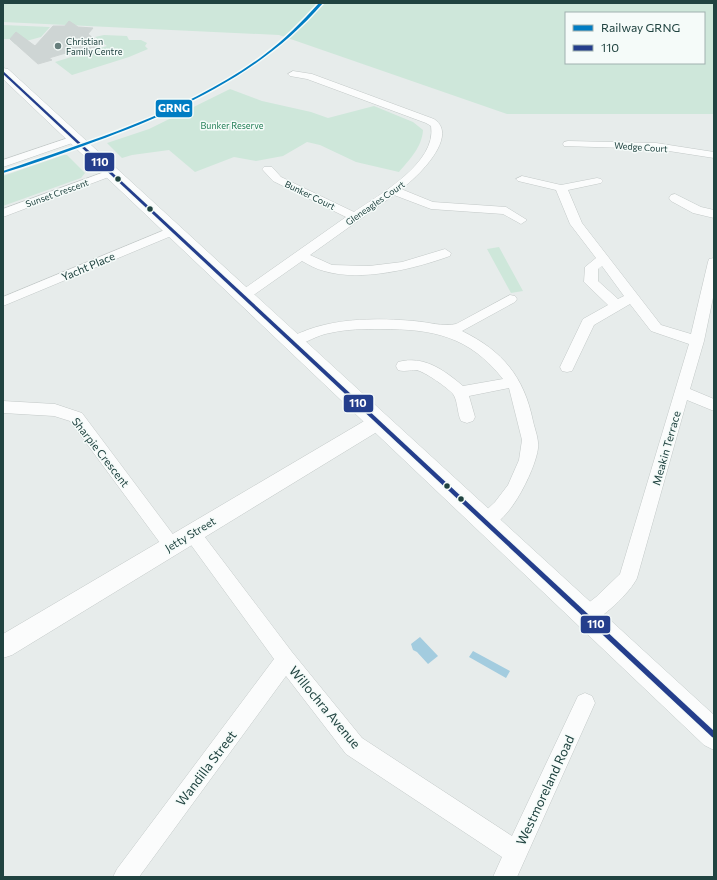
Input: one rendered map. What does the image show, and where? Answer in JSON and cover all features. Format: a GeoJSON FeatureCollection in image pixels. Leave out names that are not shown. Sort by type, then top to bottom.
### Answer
{"type":"FeatureCollection","features":[{"type":"Feature","properties":{"kind":"main road"},"geometry":{"type":"LineString","coordinates":[[3,72],[714,735]]}},
{"type":"Feature","properties":{"kind":"street","name":"Gleneagles Court"},"geometry":{"type":"LineString","coordinates":[[243,296],[394,191],[410,178],[424,162],[434,145],[438,130],[436,125],[430,121],[309,76],[294,74]]}},
{"type":"Feature","properties":{"kind":"street"},"geometry":{"type":"LineString","coordinates":[[3,164],[74,139]]}},
{"type":"Feature","properties":{"kind":"street","name":"Wedge Court"},"geometry":{"type":"LineString","coordinates":[[568,144],[656,146],[714,156]]}},
{"type":"Feature","properties":{"kind":"street","name":"Bunker Court"},"geometry":{"type":"LineString","coordinates":[[268,169],[277,178],[355,217]]}},
{"type":"Feature","properties":{"kind":"street","name":"Sunset Crescent"},"geometry":{"type":"LineString","coordinates":[[3,213],[110,173]]}},
{"type":"Feature","properties":{"kind":"street"},"geometry":{"type":"LineString","coordinates":[[522,179],[561,188],[597,181]]}},
{"type":"Feature","properties":{"kind":"street"},"geometry":{"type":"LineString","coordinates":[[561,188],[576,224],[602,260],[656,328],[696,341]]}},
{"type":"Feature","properties":{"kind":"street"},"geometry":{"type":"LineString","coordinates":[[394,191],[431,206],[506,211],[520,220]]}},
{"type":"Feature","properties":{"kind":"street"},"geometry":{"type":"LineString","coordinates":[[676,198],[697,210],[714,214]]}},
{"type":"Feature","properties":{"kind":"street","name":"Yacht Place"},"geometry":{"type":"LineString","coordinates":[[3,302],[172,231]]}},
{"type":"Feature","properties":{"kind":"street"},"geometry":{"type":"LineString","coordinates":[[302,256],[324,267],[344,270],[373,270],[396,269],[416,264],[444,253]]}},
{"type":"Feature","properties":{"kind":"street"},"geometry":{"type":"LineString","coordinates":[[602,260],[591,267],[591,282],[617,306]]}},
{"type":"Feature","properties":{"kind":"street","name":"Meakin Terrace"},"geometry":{"type":"LineString","coordinates":[[586,616],[603,603],[628,578],[696,341],[714,262]]}},
{"type":"Feature","properties":{"kind":"street"},"geometry":{"type":"LineString","coordinates":[[567,367],[588,322],[632,297]]}},
{"type":"Feature","properties":{"kind":"street"},"geometry":{"type":"LineString","coordinates":[[447,330],[461,327],[510,299]]}},
{"type":"Feature","properties":{"kind":"street"},"geometry":{"type":"LineString","coordinates":[[293,342],[318,331],[346,326],[418,326],[447,330],[474,344],[492,358],[512,382],[520,399],[530,447],[525,469],[510,498],[500,510],[485,522]]}},
{"type":"Feature","properties":{"kind":"street"},"geometry":{"type":"LineString","coordinates":[[403,366],[420,365],[443,378],[460,392],[467,417]]}},
{"type":"Feature","properties":{"kind":"street"},"geometry":{"type":"LineString","coordinates":[[460,392],[512,382]]}},
{"type":"Feature","properties":{"kind":"street"},"geometry":{"type":"LineString","coordinates":[[682,392],[714,406]]}},
{"type":"Feature","properties":{"kind":"street","name":"Sharpie Crescent"},"geometry":{"type":"LineString","coordinates":[[3,407],[55,410],[76,416],[172,546]]}},
{"type":"Feature","properties":{"kind":"street","name":"Jetty Street"},"geometry":{"type":"LineString","coordinates":[[3,647],[378,422]]}},
{"type":"Feature","properties":{"kind":"street","name":"Willochra Avenue"},"geometry":{"type":"LineString","coordinates":[[192,533],[285,659],[354,746],[516,852]]}},
{"type":"Feature","properties":{"kind":"street","name":"Wandilla Street"},"geometry":{"type":"LineString","coordinates":[[125,877],[269,683],[285,659]]}},
{"type":"Feature","properties":{"kind":"street","name":"Westmoreland Road"},"geometry":{"type":"LineString","coordinates":[[505,877],[585,703]]}},
{"type":"Feature","properties":{"kind":"green space"},"geometry":{"type":"Polygon","coordinates":[[[3,3],[714,3],[714,114],[507,114],[279,35],[3,22],[3,3]]]}},
{"type":"Feature","properties":{"kind":"green space"},"geometry":{"type":"Polygon","coordinates":[[[3,25],[50,27],[41,37],[15,44],[10,39],[3,39],[3,25]]]}},
{"type":"Feature","properties":{"kind":"green space"},"geometry":{"type":"Polygon","coordinates":[[[104,35],[127,36],[129,40],[141,40],[147,43],[145,46],[148,49],[129,57],[72,75],[55,62],[107,46],[95,37],[104,35]]]}},
{"type":"Feature","properties":{"kind":"green space","name":"Bunker Reserve"},"geometry":{"type":"Polygon","coordinates":[[[230,89],[262,101],[311,112],[328,118],[374,106],[413,122],[423,130],[422,136],[415,152],[399,172],[356,162],[320,145],[307,142],[283,156],[256,161],[234,157],[195,172],[169,150],[132,155],[122,158],[107,143],[149,129],[230,89]]]}},
{"type":"Feature","properties":{"kind":"green space"},"geometry":{"type":"Polygon","coordinates":[[[67,155],[85,173],[81,178],[3,206],[3,176],[67,155]]]}},
{"type":"Feature","properties":{"kind":"green space"},"geometry":{"type":"Polygon","coordinates":[[[499,247],[523,291],[511,293],[487,249],[499,247]]]}},
{"type":"Feature","properties":{"kind":"water"},"geometry":{"type":"Polygon","coordinates":[[[420,637],[438,656],[428,664],[417,652],[413,650],[411,644],[420,637]]]}},
{"type":"Feature","properties":{"kind":"water"},"geometry":{"type":"Polygon","coordinates":[[[473,651],[510,671],[506,678],[469,657],[473,651]]]}},
{"type":"Feature","properties":{"kind":"building","name":"Christian Family Centre"},"geometry":{"type":"Polygon","coordinates":[[[69,21],[78,27],[93,28],[88,34],[102,45],[88,49],[86,47],[49,58],[52,60],[38,64],[10,39],[16,32],[35,46],[53,26],[65,26],[69,21]]]}},
{"type":"Feature","properties":{"kind":"rail line","name":"GRNG"},"geometry":{"type":"LineString","coordinates":[[3,172],[134,126],[197,97],[227,81],[274,49],[321,3]]}},
{"type":"Feature","properties":{"kind":"transit line","name":"110"},"geometry":{"type":"LineString","coordinates":[[3,72],[714,735]]}},
{"type":"Feature","properties":{"kind":"place","name":"Christian Family Centre"},"geometry":{"type":"Point","coordinates":[58,46]}}]}
